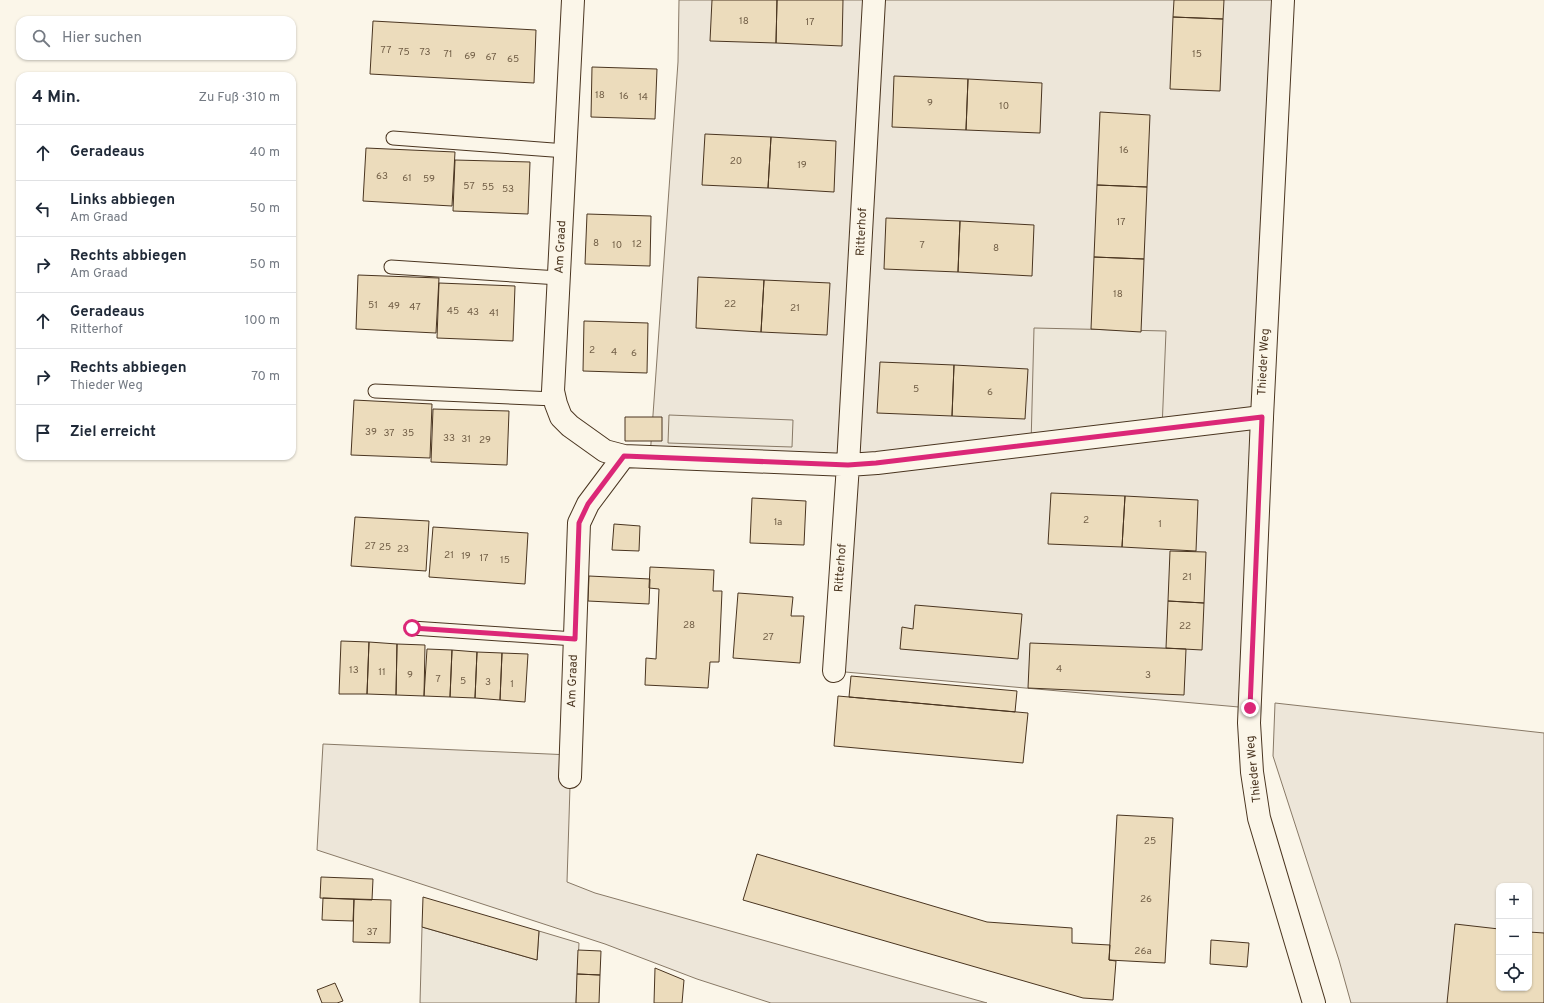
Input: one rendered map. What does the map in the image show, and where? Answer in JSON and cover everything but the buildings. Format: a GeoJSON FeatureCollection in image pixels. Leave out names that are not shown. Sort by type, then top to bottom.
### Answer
{"type":"FeatureCollection","features":[{"type":"Feature","properties":{"kind":"street","name":"Am Graad"},"geometry":{"type":"LineString","coordinates":[[573,0],[553,391],[561,417],[570,426],[605,451],[624,456],[848,465]]}},
{"type":"Feature","properties":{"kind":"street","name":"Ritterhof"},"geometry":{"type":"LineString","coordinates":[[834,671],[848,465],[874,0]]}},
{"type":"Feature","properties":{"kind":"street","name":"Thieder Weg"},"geometry":{"type":"LineString","coordinates":[[1283,0],[1262,417],[1249,722],[1252,772],[1259,818],[1314,1003]]}},
{"type":"Feature","properties":{"kind":"street"},"geometry":{"type":"LineString","coordinates":[[848,465],[876,463],[1262,417]]}},
{"type":"Feature","properties":{"kind":"street","name":"Am Graad"},"geometry":{"type":"LineString","coordinates":[[570,777],[579,523],[588,504],[624,456]]}},
{"type":"Feature","properties":{"kind":"lane"},"geometry":{"type":"LineString","coordinates":[[393,138],[566,151]]}},
{"type":"Feature","properties":{"kind":"lane"},"geometry":{"type":"LineString","coordinates":[[391,267],[559,278]]}},
{"type":"Feature","properties":{"kind":"lane"},"geometry":{"type":"LineString","coordinates":[[375,392],[555,399]]}},
{"type":"Feature","properties":{"kind":"lane"},"geometry":{"type":"LineString","coordinates":[[412,628],[575,639]]}},
{"type":"Feature","properties":{"kind":"shaded area"},"geometry":{"type":"Polygon","coordinates":[[[679,0],[1293,0],[1250,708],[834,671],[848,465],[650,457],[678,62],[679,0]]]}},
{"type":"Feature","properties":{"kind":"shaded area"},"geometry":{"type":"Polygon","coordinates":[[[1034,328],[1166,331],[1162,429],[1031,445],[1034,328]]]}},
{"type":"Feature","properties":{"kind":"shaded area"},"geometry":{"type":"Polygon","coordinates":[[[669,415],[793,420],[792,447],[668,443],[669,415]]]}},
{"type":"Feature","properties":{"kind":"shaded area"},"geometry":{"type":"Polygon","coordinates":[[[1275,703],[1544,733],[1544,1003],[1351,1003],[1339,960],[1273,756],[1275,703]]]}},
{"type":"Feature","properties":{"kind":"shaded area"},"geometry":{"type":"Polygon","coordinates":[[[323,744],[571,755],[567,882],[595,893],[987,1003],[771,1003],[697,979],[605,944],[317,850],[323,744]]]}},
{"type":"Feature","properties":{"kind":"shaded area"},"geometry":{"type":"Polygon","coordinates":[[[422,927],[537,960],[539,931],[579,943],[576,1003],[420,1003],[422,927]]]}},
{"type":"Feature","properties":{"kind":"route"},"geometry":{"type":"LineString","coordinates":[[412,628],[575,639],[579,523],[588,504],[624,456],[848,465],[876,463],[1262,417],[1250,708]]}}]}
